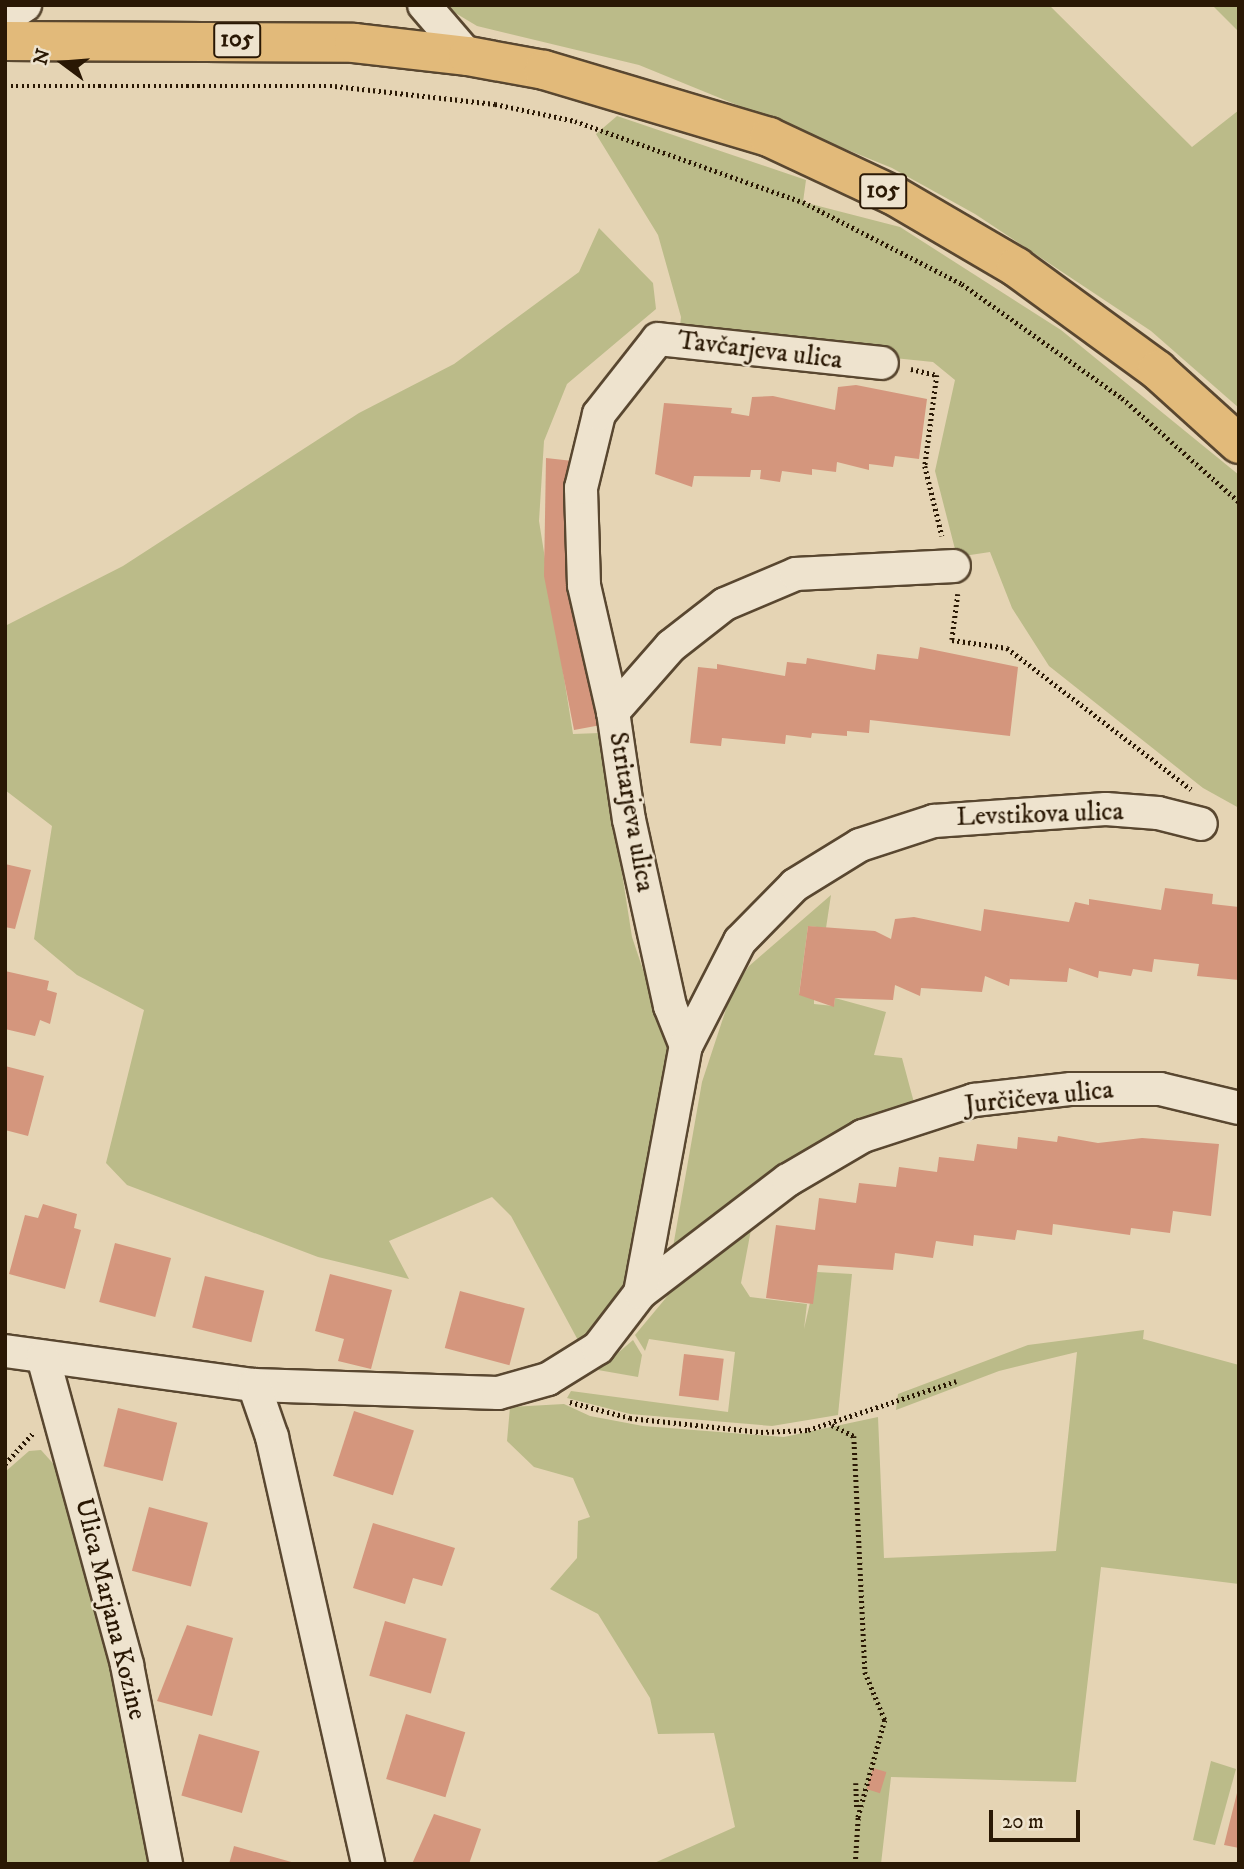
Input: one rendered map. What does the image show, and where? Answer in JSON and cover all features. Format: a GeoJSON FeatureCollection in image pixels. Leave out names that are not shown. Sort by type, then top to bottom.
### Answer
{"type":"FeatureCollection","features":[{"type":"Feature","properties":{"kind":"main road","name":"105"},"geometry":{"type":"LineString","coordinates":[[5,41],[341,43],[467,56],[544,70],[769,138],[893,195],[1016,268],[1157,370],[1239,444]]}},
{"type":"Feature","properties":{"kind":"street"},"geometry":{"type":"LineString","coordinates":[[5,18],[25,5]]}},
{"type":"Feature","properties":{"kind":"street"},"geometry":{"type":"LineString","coordinates":[[424,5],[467,56]]}},
{"type":"Feature","properties":{"kind":"street","name":"Tavčarjeva ulica"},"geometry":{"type":"LineString","coordinates":[[613,712],[584,585],[582,488],[599,414],[658,339],[882,363]]}},
{"type":"Feature","properties":{"kind":"street","name":"Stritarjeva ulica"},"geometry":{"type":"LineString","coordinates":[[686,1046],[670,1006],[629,820],[613,712],[671,646],[725,604],[796,574],[954,566]]}},
{"type":"Feature","properties":{"kind":"street","name":"Levstikova ulica"},"geometry":{"type":"LineString","coordinates":[[640,1293],[686,1046],[740,942],[795,885],[860,845],[934,821],[996,812],[1105,809],[1201,824]]}},
{"type":"Feature","properties":{"kind":"street","name":"Jurčičeva ulica"},"geometry":{"type":"LineString","coordinates":[[640,1293],[788,1180],[852,1142],[974,1100],[1071,1089],[1160,1089],[1239,1108]]}},
{"type":"Feature","properties":{"kind":"street"},"geometry":{"type":"LineString","coordinates":[[5,1351],[254,1385],[498,1393],[548,1379],[598,1348],[640,1293]]}},
{"type":"Feature","properties":{"kind":"street","name":"Ulica Marjana Kozine"},"geometry":{"type":"LineString","coordinates":[[43,1357],[127,1665],[166,1864]]}},
{"type":"Feature","properties":{"kind":"street"},"geometry":{"type":"LineString","coordinates":[[254,1385],[272,1437],[368,1864]]}},
{"type":"Feature","properties":{"kind":"path"},"geometry":{"type":"LineString","coordinates":[[5,86],[335,86],[495,104],[575,121],[803,202],[962,284],[1122,398],[1239,502]]}},
{"type":"Feature","properties":{"kind":"path"},"geometry":{"type":"LineString","coordinates":[[937,375],[925,466],[937,523],[960,579],[952,640],[1007,648],[1050,677],[1195,793],[1201,824]]}},
{"type":"Feature","properties":{"kind":"path"},"geometry":{"type":"LineString","coordinates":[[548,1379],[568,1401],[630,1418],[761,1432],[830,1424],[956,1381]]}},
{"type":"Feature","properties":{"kind":"path"},"geometry":{"type":"LineString","coordinates":[[830,1424],[854,1436],[865,1672],[885,1720],[858,1818]]}},
{"type":"Feature","properties":{"kind":"path"},"geometry":{"type":"LineString","coordinates":[[5,1464],[37,1428]]}},
{"type":"Feature","properties":{"kind":"path"},"geometry":{"type":"LineString","coordinates":[[855,1864],[858,1818],[856,1783]]}},
{"type":"Feature","properties":{"kind":"green space"},"geometry":{"type":"Polygon","coordinates":[[[442,5],[1049,5],[1192,147],[1239,110],[1239,408],[1151,331],[975,214],[892,168],[639,65],[477,26],[442,5]]]}},
{"type":"Feature","properties":{"kind":"green space"},"geometry":{"type":"Polygon","coordinates":[[[1212,5],[1239,5],[1239,32],[1212,5]]]}},
{"type":"Feature","properties":{"kind":"green space"},"geometry":{"type":"Polygon","coordinates":[[[617,116],[806,180],[803,202],[900,227],[1061,330],[1239,475],[1239,808],[1203,788],[1049,666],[1012,608],[990,552],[957,557],[935,471],[955,380],[933,362],[679,336],[681,317],[658,235],[596,134],[617,116]]]}},
{"type":"Feature","properties":{"kind":"green space"},"geometry":{"type":"Polygon","coordinates":[[[599,228],[653,283],[656,309],[567,384],[544,441],[539,521],[573,734],[600,733],[632,937],[669,1047],[636,1248],[620,1300],[580,1344],[511,1216],[492,1197],[389,1241],[409,1279],[318,1257],[127,1185],[106,1163],[144,1010],[77,975],[34,939],[52,826],[5,790],[5,626],[123,566],[359,413],[454,364],[579,272],[599,228]]]}},
{"type":"Feature","properties":{"kind":"green space"},"geometry":{"type":"Polygon","coordinates":[[[831,895],[826,928],[808,926],[799,994],[814,997],[814,1004],[834,1006],[835,998],[886,1012],[874,1055],[902,1058],[916,1110],[792,1168],[673,1247],[702,1082],[732,991],[749,966],[831,895]]]}},
{"type":"Feature","properties":{"kind":"green space"},"geometry":{"type":"Polygon","coordinates":[[[753,1219],[741,1283],[750,1297],[807,1304],[804,1329],[817,1272],[852,1274],[838,1415],[772,1426],[630,1414],[567,1398],[571,1391],[728,1412],[735,1352],[649,1339],[645,1351],[635,1335],[670,1293],[753,1219]]]}},
{"type":"Feature","properties":{"kind":"green space"},"geometry":{"type":"Polygon","coordinates":[[[1144,1330],[1143,1339],[1239,1365],[1239,1584],[1101,1567],[1076,1782],[891,1777],[881,1864],[652,1864],[735,1827],[714,1733],[658,1734],[650,1698],[598,1614],[550,1589],[577,1558],[578,1521],[590,1517],[573,1478],[534,1467],[507,1441],[510,1407],[564,1404],[590,1416],[643,1426],[784,1437],[878,1417],[884,1558],[1056,1551],[1077,1352],[999,1371],[896,1410],[898,1394],[1028,1345],[1144,1330]]]}},
{"type":"Feature","properties":{"kind":"green space"},"geometry":{"type":"Polygon","coordinates":[[[633,1340],[642,1355],[638,1377],[598,1370],[633,1340]]]}},
{"type":"Feature","properties":{"kind":"green space"},"geometry":{"type":"Polygon","coordinates":[[[41,1450],[67,1479],[115,1654],[149,1864],[5,1864],[5,1472],[29,1451],[41,1450]]]}},
{"type":"Feature","properties":{"kind":"green space"},"geometry":{"type":"Polygon","coordinates":[[[1211,1761],[1236,1769],[1215,1845],[1193,1840],[1211,1761]]]}},
{"type":"Feature","properties":{"kind":"building"},"geometry":{"type":"Polygon","coordinates":[[[856,385],[927,399],[919,459],[895,456],[893,467],[869,464],[869,470],[837,462],[836,472],[812,469],[812,475],[782,471],[780,482],[760,479],[761,470],[751,470],[750,477],[694,476],[692,487],[655,474],[664,403],[732,408],[731,413],[749,416],[752,397],[773,396],[835,410],[838,387],[856,385]]]}},
{"type":"Feature","properties":{"kind":"building"},"geometry":{"type":"Polygon","coordinates":[[[546,458],[573,461],[601,725],[574,730],[544,576],[546,458]]]}},
{"type":"Feature","properties":{"kind":"building"},"geometry":{"type":"Polygon","coordinates":[[[920,647],[1018,667],[1010,736],[870,720],[869,733],[847,731],[847,736],[812,733],[811,738],[786,735],[785,744],[722,738],[721,746],[690,743],[698,667],[717,669],[717,664],[785,676],[787,662],[806,664],[807,658],[875,670],[877,654],[918,659],[920,647]]]}},
{"type":"Feature","properties":{"kind":"building"},"geometry":{"type":"Polygon","coordinates":[[[5,864],[31,870],[15,929],[5,927],[5,864]]]}},
{"type":"Feature","properties":{"kind":"building"},"geometry":{"type":"Polygon","coordinates":[[[1165,888],[1213,894],[1212,904],[1239,907],[1239,980],[1197,976],[1199,964],[1154,959],[1152,972],[1133,969],[1131,976],[1099,971],[1098,978],[1069,968],[1067,982],[1010,979],[1009,986],[985,976],[982,992],[921,988],[920,996],[895,985],[893,1000],[835,998],[834,1007],[799,995],[808,926],[875,931],[891,939],[895,919],[914,917],[981,931],[984,909],[1069,922],[1075,902],[1089,905],[1089,899],[1161,910],[1165,888]]]}},
{"type":"Feature","properties":{"kind":"building"},"geometry":{"type":"Polygon","coordinates":[[[5,971],[49,981],[47,990],[57,993],[50,1024],[40,1020],[35,1036],[5,1029],[5,971]]]}},
{"type":"Feature","properties":{"kind":"building"},"geometry":{"type":"Polygon","coordinates":[[[5,1066],[44,1076],[28,1136],[5,1130],[5,1066]]]}},
{"type":"Feature","properties":{"kind":"building"},"geometry":{"type":"Polygon","coordinates":[[[1058,1136],[1098,1143],[1142,1138],[1219,1144],[1211,1216],[1173,1211],[1170,1233],[1131,1228],[1130,1235],[1053,1224],[1052,1235],[1017,1230],[1015,1240],[974,1235],[973,1246],[936,1241],[933,1258],[895,1253],[893,1270],[818,1265],[813,1304],[766,1298],[776,1225],[815,1230],[819,1198],[856,1203],[859,1183],[896,1187],[899,1167],[937,1172],[939,1157],[974,1161],[977,1144],[1017,1149],[1018,1137],[1057,1142],[1058,1136]]]}},
{"type":"Feature","properties":{"kind":"building"},"geometry":{"type":"Polygon","coordinates":[[[43,1204],[77,1214],[74,1228],[81,1230],[65,1289],[9,1274],[25,1215],[38,1218],[43,1204]]]}},
{"type":"Feature","properties":{"kind":"building"},"geometry":{"type":"Polygon","coordinates":[[[115,1243],[171,1258],[155,1317],[99,1302],[115,1243]]]}},
{"type":"Feature","properties":{"kind":"building"},"geometry":{"type":"Polygon","coordinates":[[[330,1274],[392,1290],[371,1369],[338,1361],[344,1339],[315,1331],[330,1274]]]}},
{"type":"Feature","properties":{"kind":"building"},"geometry":{"type":"Polygon","coordinates":[[[205,1276],[264,1291],[251,1342],[192,1327],[205,1276]]]}},
{"type":"Feature","properties":{"kind":"building"},"geometry":{"type":"Polygon","coordinates":[[[460,1291],[525,1308],[509,1365],[445,1348],[460,1291]]]}},
{"type":"Feature","properties":{"kind":"building"},"geometry":{"type":"Polygon","coordinates":[[[684,1354],[724,1359],[719,1401],[679,1396],[684,1354]]]}},
{"type":"Feature","properties":{"kind":"building"},"geometry":{"type":"Polygon","coordinates":[[[118,1408],[177,1423],[163,1481],[103,1466],[118,1408]]]}},
{"type":"Feature","properties":{"kind":"building"},"geometry":{"type":"Polygon","coordinates":[[[354,1411],[414,1430],[393,1495],[333,1476],[354,1411]]]}},
{"type":"Feature","properties":{"kind":"building"},"geometry":{"type":"Polygon","coordinates":[[[149,1507],[208,1523],[191,1587],[132,1571],[149,1507]]]}},
{"type":"Feature","properties":{"kind":"building"},"geometry":{"type":"Polygon","coordinates":[[[373,1523],[455,1548],[442,1586],[413,1578],[405,1604],[353,1588],[373,1523]]]}},
{"type":"Feature","properties":{"kind":"building"},"geometry":{"type":"Polygon","coordinates":[[[385,1621],[447,1639],[431,1693],[369,1676],[385,1621]]]}},
{"type":"Feature","properties":{"kind":"building"},"geometry":{"type":"Polygon","coordinates":[[[187,1625],[233,1638],[212,1716],[157,1701],[187,1625]]]}},
{"type":"Feature","properties":{"kind":"building"},"geometry":{"type":"Polygon","coordinates":[[[406,1714],[465,1732],[445,1797],[386,1779],[406,1714]]]}},
{"type":"Feature","properties":{"kind":"building"},"geometry":{"type":"Polygon","coordinates":[[[199,1734],[260,1751],[242,1813],[181,1796],[199,1734]]]}},
{"type":"Feature","properties":{"kind":"building"},"geometry":{"type":"Polygon","coordinates":[[[873,1768],[886,1772],[880,1793],[867,1789],[873,1768]]]}},
{"type":"Feature","properties":{"kind":"building"},"geometry":{"type":"Polygon","coordinates":[[[1239,1789],[1239,1848],[1224,1845],[1239,1789]]]}},
{"type":"Feature","properties":{"kind":"building"},"geometry":{"type":"Polygon","coordinates":[[[434,1814],[481,1829],[469,1864],[412,1864],[434,1814]]]}},
{"type":"Feature","properties":{"kind":"building"},"geometry":{"type":"Polygon","coordinates":[[[234,1846],[295,1863],[295,1864],[229,1864],[234,1846]]]}}]}
